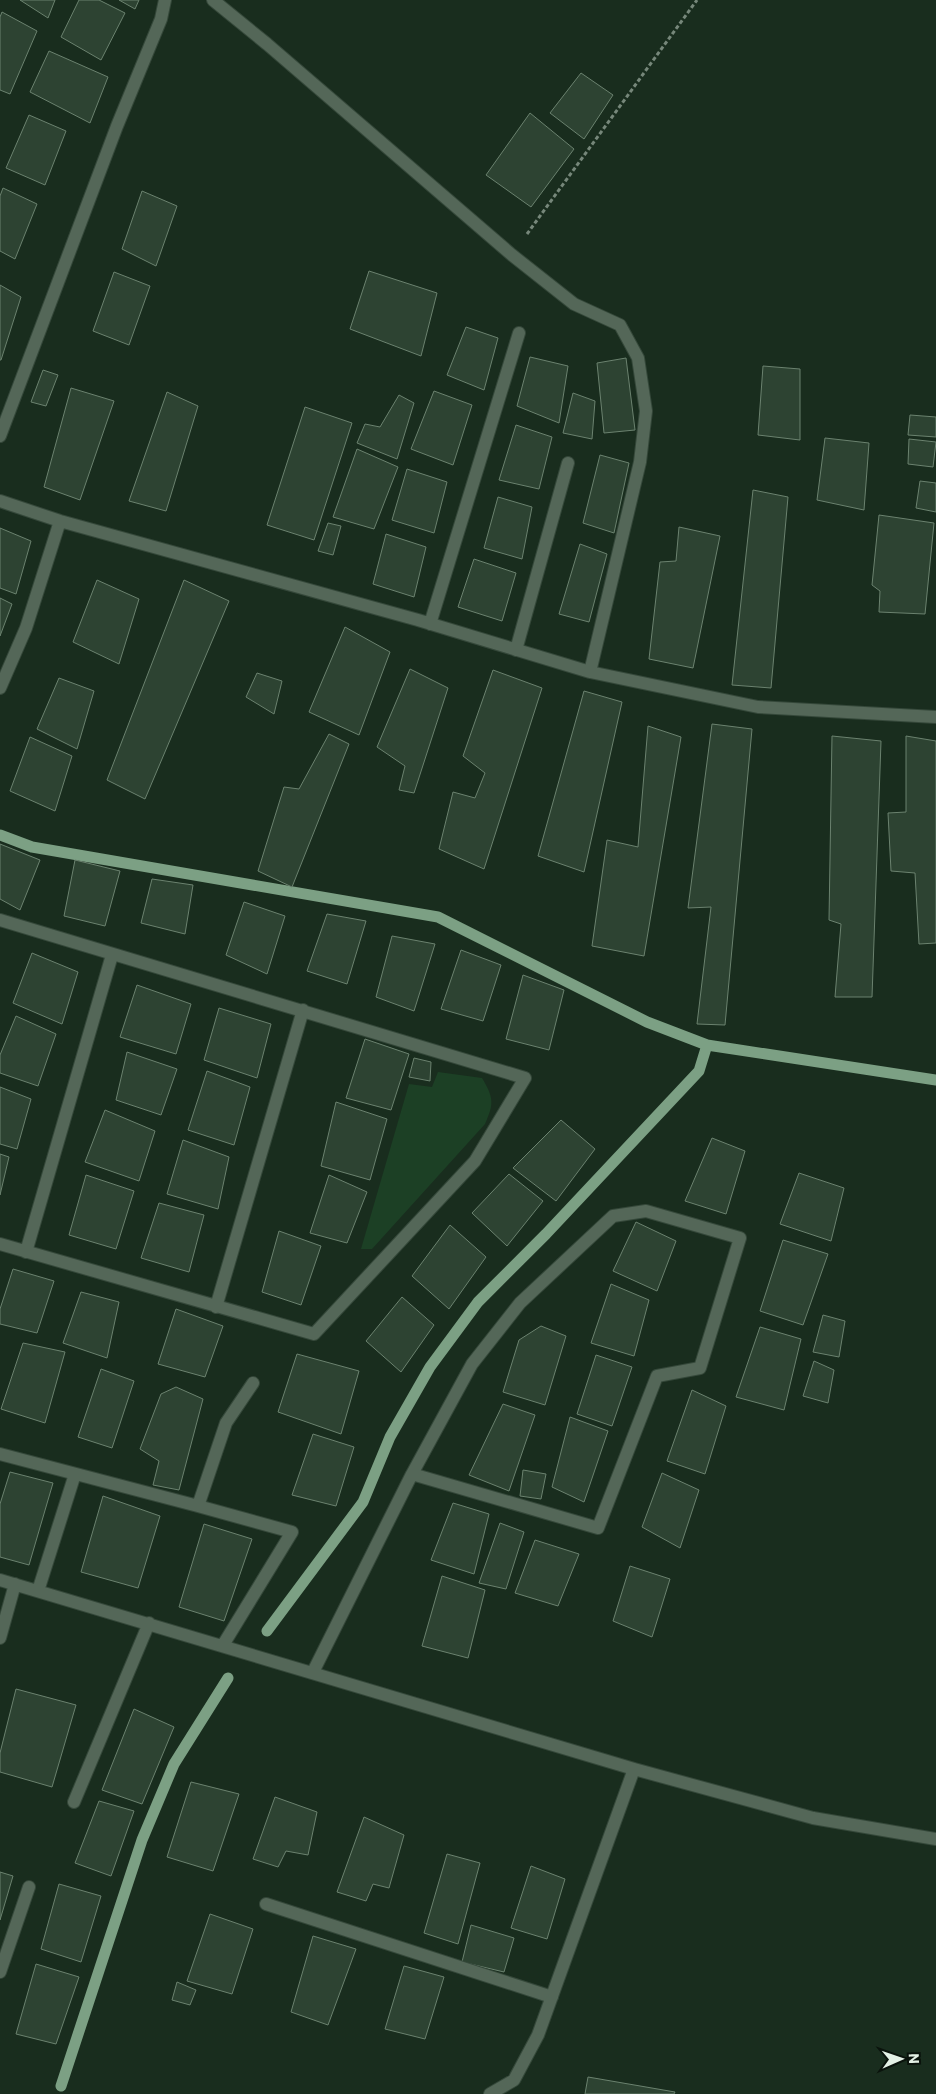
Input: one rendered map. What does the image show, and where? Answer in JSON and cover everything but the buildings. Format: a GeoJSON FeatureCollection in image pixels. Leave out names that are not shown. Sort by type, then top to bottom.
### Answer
{"type":"FeatureCollection","features":[{"type":"Feature","properties":{"kind":"street"},"geometry":{"type":"LineString","coordinates":[[0,436],[117,126],[161,18],[165,0]]}},
{"type":"Feature","properties":{"kind":"street"},"geometry":{"type":"LineString","coordinates":[[213,0],[268,44],[365,131],[512,255],[574,304],[620,325],[638,358],[646,411],[640,462],[590,672]]}},
{"type":"Feature","properties":{"kind":"street"},"geometry":{"type":"LineString","coordinates":[[430,624],[519,333]]}},
{"type":"Feature","properties":{"kind":"street"},"geometry":{"type":"LineString","coordinates":[[516,650],[568,463]]}},
{"type":"Feature","properties":{"kind":"street"},"geometry":{"type":"LineString","coordinates":[[0,502],[60,521],[430,624],[590,672],[758,707],[936,717]]}},
{"type":"Feature","properties":{"kind":"street"},"geometry":{"type":"LineString","coordinates":[[0,688],[26,628],[60,521]]}},
{"type":"Feature","properties":{"kind":"street"},"geometry":{"type":"LineString","coordinates":[[0,920],[112,956],[303,1010],[525,1078],[474,1161],[314,1334],[0,1244]]}},
{"type":"Feature","properties":{"kind":"street"},"geometry":{"type":"LineString","coordinates":[[26,1252],[112,956]]}},
{"type":"Feature","properties":{"kind":"street"},"geometry":{"type":"LineString","coordinates":[[216,1307],[303,1010]]}},
{"type":"Feature","properties":{"kind":"street"},"geometry":{"type":"LineString","coordinates":[[313,1672],[412,1474],[472,1364],[520,1303],[613,1216],[646,1211],[740,1238],[700,1368],[657,1376],[598,1528],[412,1474]]}},
{"type":"Feature","properties":{"kind":"street"},"geometry":{"type":"LineString","coordinates":[[198,1506],[226,1423],[253,1383]]}},
{"type":"Feature","properties":{"kind":"street"},"geometry":{"type":"LineString","coordinates":[[0,1454],[292,1532],[223,1645]]}},
{"type":"Feature","properties":{"kind":"street"},"geometry":{"type":"LineString","coordinates":[[38,1591],[75,1474]]}},
{"type":"Feature","properties":{"kind":"street"},"geometry":{"type":"LineString","coordinates":[[0,1580],[634,1769],[813,1818],[936,1839]]}},
{"type":"Feature","properties":{"kind":"street"},"geometry":{"type":"LineString","coordinates":[[0,1638],[15,1584]]}},
{"type":"Feature","properties":{"kind":"street"},"geometry":{"type":"LineString","coordinates":[[74,1802],[149,1623]]}},
{"type":"Feature","properties":{"kind":"street"},"geometry":{"type":"LineString","coordinates":[[490,2094],[514,2080],[538,2035],[634,1769]]}},
{"type":"Feature","properties":{"kind":"street"},"geometry":{"type":"LineString","coordinates":[[0,1972],[29,1887]]}},
{"type":"Feature","properties":{"kind":"street"},"geometry":{"type":"LineString","coordinates":[[266,1904],[552,1997]]}},
{"type":"Feature","properties":{"kind":"path"},"geometry":{"type":"LineString","coordinates":[[512,255],[697,0]]}},
{"type":"Feature","properties":{"kind":"green space"},"geometry":{"type":"Polygon","coordinates":[[[438,1072],[482,1078],[491,1096],[490,1111],[485,1124],[372,1249],[361,1249],[409,1084],[432,1087],[438,1072]]]}},
{"type":"Feature","properties":{"kind":"waterway"},"geometry":{"type":"LineString","coordinates":[[0,835],[32,847],[438,917],[647,1022],[707,1045],[699,1071],[546,1234],[478,1302],[430,1367],[390,1437],[363,1502],[267,1631]]}},
{"type":"Feature","properties":{"kind":"waterway"},"geometry":{"type":"LineString","coordinates":[[707,1045],[936,1080]]}},
{"type":"Feature","properties":{"kind":"waterway"},"geometry":{"type":"LineString","coordinates":[[61,2086],[142,1840],[174,1764],[228,1678]]}}]}
